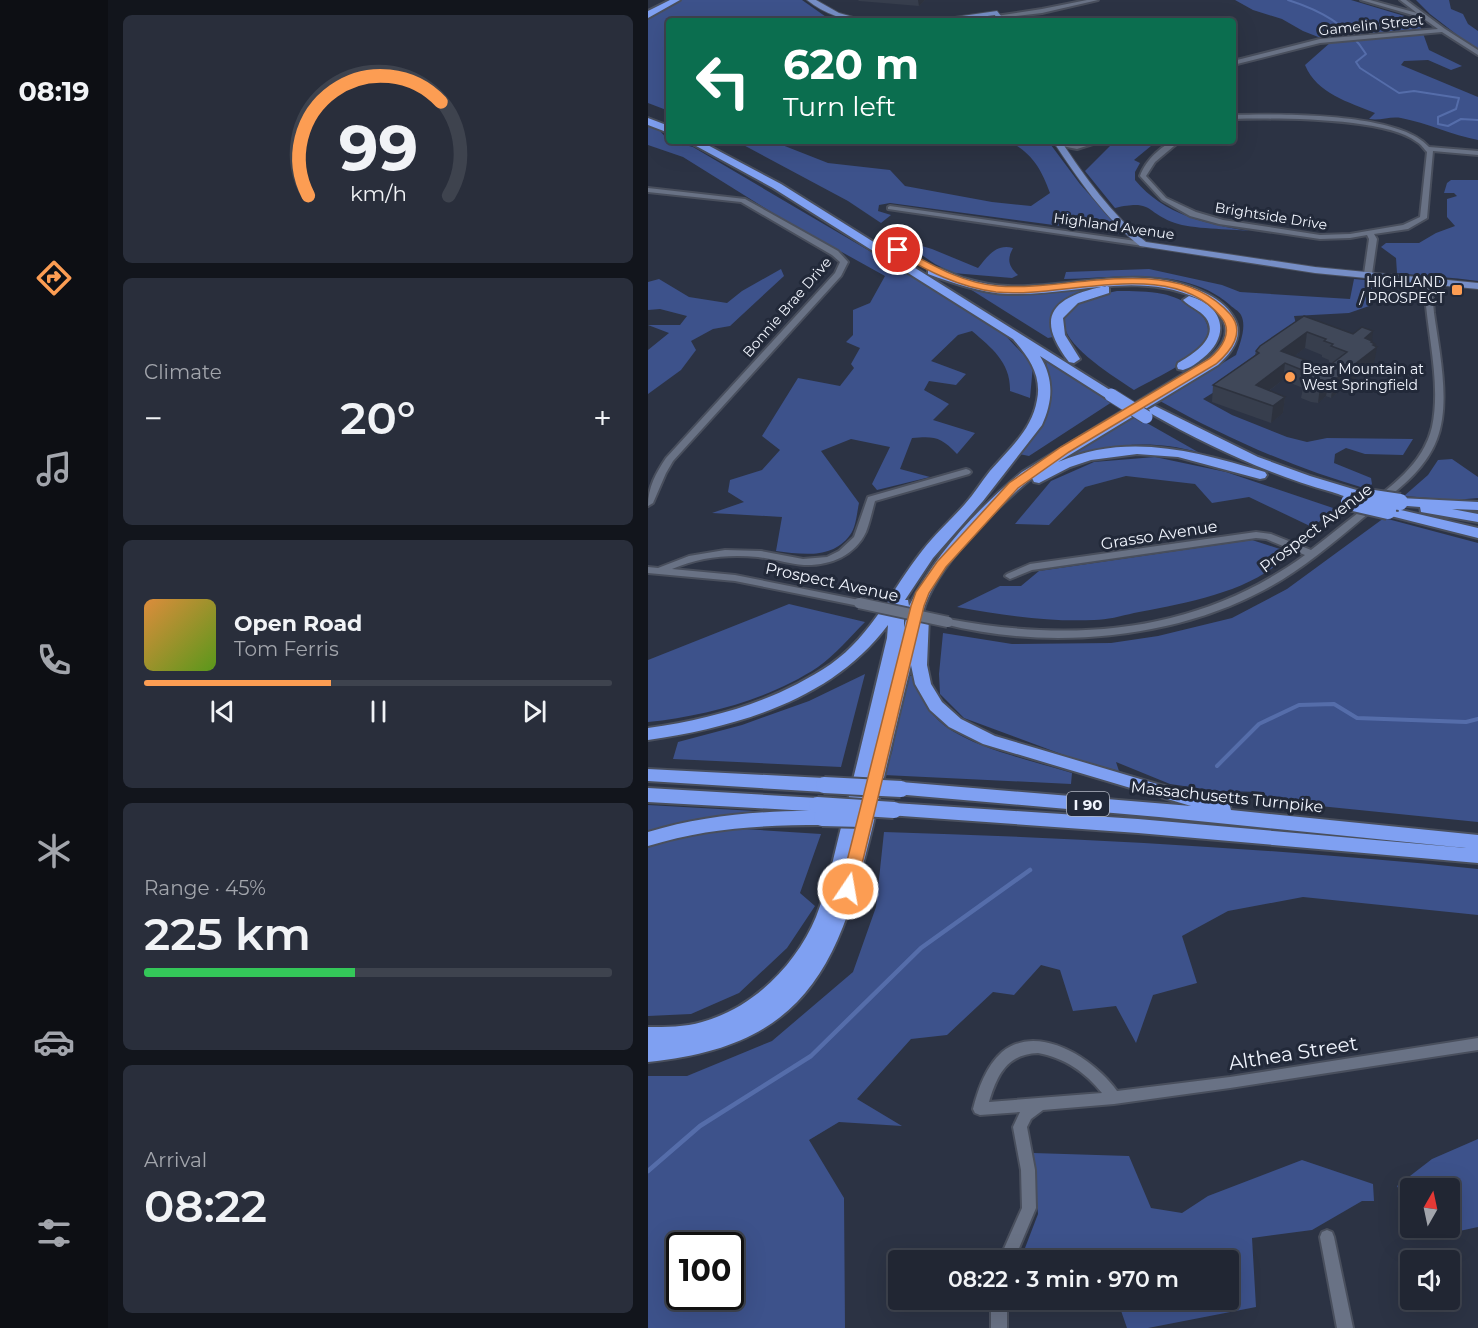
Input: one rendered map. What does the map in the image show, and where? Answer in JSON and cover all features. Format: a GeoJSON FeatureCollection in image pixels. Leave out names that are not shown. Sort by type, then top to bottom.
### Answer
{"type":"FeatureCollection","features":[{"type":"Feature","properties":{"kind":"highway"},"geometry":{"type":"LineString","coordinates":[[648,7],[665,0]]}},
{"type":"Feature","properties":{"kind":"highway"},"geometry":{"type":"LineString","coordinates":[[648,15],[676,0]]}},
{"type":"Feature","properties":{"kind":"highway"},"geometry":{"type":"LineString","coordinates":[[648,111],[666,120]]}},
{"type":"Feature","properties":{"kind":"highway"},"geometry":{"type":"LineString","coordinates":[[648,121],[666,129]]}},
{"type":"Feature","properties":{"kind":"highway"},"geometry":{"type":"LineString","coordinates":[[698,144],[777,186],[1018,337],[1150,413],[1197,447],[1260,475]]}},
{"type":"Feature","properties":{"kind":"highway"},"geometry":{"type":"LineString","coordinates":[[718,144],[790,183],[1074,359],[1116,392]]}},
{"type":"Feature","properties":{"kind":"highway"},"geometry":{"type":"LineString","coordinates":[[648,734],[681,730],[733,717],[800,690],[839,666],[867,641],[1014,485],[1041,465],[1213,362],[1228,345],[1232,335],[1231,324],[1221,308],[1207,298],[1164,283],[1122,280],[1008,290],[970,284],[932,271]]}},
{"type":"Feature","properties":{"kind":"highway"},"geometry":{"type":"LineString","coordinates":[[980,496],[1055,445],[1200,356],[1214,341],[1216,328],[1210,314],[1201,306],[1171,293],[1137,288],[1096,292],[1071,302],[1057,318],[1058,334],[1074,359]]}},
{"type":"Feature","properties":{"kind":"highway"},"geometry":{"type":"LineString","coordinates":[[648,1053],[691,1048],[724,1039],[747,1029],[779,1008],[794,994],[817,964],[834,931],[848,889],[898,678],[921,563],[980,496],[987,483],[1031,432],[1045,400],[1045,387],[1040,367],[1018,337]]}},
{"type":"Feature","properties":{"kind":"highway"},"geometry":{"type":"LineString","coordinates":[[1150,413],[1248,458],[1353,499],[1374,498],[1418,518],[1478,533]]}},
{"type":"Feature","properties":{"kind":"highway"},"geometry":{"type":"LineString","coordinates":[[1000,500],[1069,463],[1129,449],[1172,451],[1353,499],[1478,518]]}},
{"type":"Feature","properties":{"kind":"highway"},"geometry":{"type":"LineString","coordinates":[[1395,506],[1478,506]]}},
{"type":"Feature","properties":{"kind":"highway"},"geometry":{"type":"LineString","coordinates":[[1418,518],[1478,527]]}},
{"type":"Feature","properties":{"kind":"highway"},"geometry":{"type":"LineString","coordinates":[[914,591],[921,675],[931,700],[955,723],[989,740],[1157,791],[1275,822]]}},
{"type":"Feature","properties":{"kind":"highway"},"geometry":{"type":"LineString","coordinates":[[648,1036],[701,1031],[737,1018],[788,980],[811,948],[821,928],[840,868],[895,639],[896,619],[914,591]]}},
{"type":"Feature","properties":{"kind":"highway","name":"Massachusetts Turnpike"},"geometry":{"type":"LineString","coordinates":[[648,775],[901,789],[1478,842]]}},
{"type":"Feature","properties":{"kind":"highway"},"geometry":{"type":"LineString","coordinates":[[648,795],[820,811],[1201,832],[1478,856]]}},
{"type":"Feature","properties":{"kind":"highway"},"geometry":{"type":"LineString","coordinates":[[648,839],[687,827],[727,820],[820,811]]}},
{"type":"Feature","properties":{"kind":"main road"},"geometry":{"type":"LineString","coordinates":[[811,0],[837,15],[850,18]]}},
{"type":"Feature","properties":{"kind":"main road"},"geometry":{"type":"LineString","coordinates":[[982,18],[999,17]]}},
{"type":"Feature","properties":{"kind":"main road"},"geometry":{"type":"LineString","coordinates":[[1060,144],[1109,209],[1138,240]]}},
{"type":"Feature","properties":{"kind":"main road","name":"Highland Avenue"},"geometry":{"type":"LineString","coordinates":[[1138,240],[1200,252],[1334,272],[1478,288]]}},
{"type":"Feature","properties":{"kind":"main road","name":"Highland Avenue"},"geometry":{"type":"LineString","coordinates":[[1334,272],[1368,274],[1429,283]]}},
{"type":"Feature","properties":{"kind":"street"},"geometry":{"type":"LineString","coordinates":[[999,17],[1073,6],[1095,0]]}},
{"type":"Feature","properties":{"kind":"street"},"geometry":{"type":"LineString","coordinates":[[1364,0],[1425,17]]}},
{"type":"Feature","properties":{"kind":"street"},"geometry":{"type":"LineString","coordinates":[[1403,0],[1478,53]]}},
{"type":"Feature","properties":{"kind":"street","name":"Gamelin Street"},"geometry":{"type":"LineString","coordinates":[[1236,62],[1333,40],[1443,30]]}},
{"type":"Feature","properties":{"kind":"street"},"geometry":{"type":"LineString","coordinates":[[1236,117],[1308,119],[1380,125],[1413,135],[1426,144],[1430,150],[1478,153]]}},
{"type":"Feature","properties":{"kind":"street"},"geometry":{"type":"LineString","coordinates":[[1064,144],[1077,147],[1088,144]]}},
{"type":"Feature","properties":{"kind":"street","name":"Brightside Drive"},"geometry":{"type":"LineString","coordinates":[[1173,144],[1152,162],[1144,171],[1143,176],[1164,199],[1177,207],[1222,222],[1320,237],[1369,233],[1410,226],[1423,218],[1430,150]]}},
{"type":"Feature","properties":{"kind":"street"},"geometry":{"type":"LineString","coordinates":[[648,190],[658,192]]}},
{"type":"Feature","properties":{"kind":"street"},"geometry":{"type":"LineString","coordinates":[[648,201],[658,192]]}},
{"type":"Feature","properties":{"kind":"street","name":"Bonnie Brae Drive"},"geometry":{"type":"LineString","coordinates":[[648,502],[669,460],[838,274],[844,262],[835,253],[743,200],[658,192]]}},
{"type":"Feature","properties":{"kind":"street","name":"Highland Avenue"},"geometry":{"type":"LineString","coordinates":[[890,208],[1138,240]]}},
{"type":"Feature","properties":{"kind":"street"},"geometry":{"type":"LineString","coordinates":[[1368,274],[1372,239],[1369,233]]}},
{"type":"Feature","properties":{"kind":"street","name":"Prospect Avenue"},"geometry":{"type":"LineString","coordinates":[[648,570],[735,578],[948,622],[1000,630],[1050,634],[1142,627],[1182,618],[1234,601],[1280,577],[1311,554],[1402,480],[1423,458],[1431,444],[1438,411],[1429,283]]}},
{"type":"Feature","properties":{"kind":"street"},"geometry":{"type":"LineString","coordinates":[[662,570],[686,559],[720,554],[749,553],[811,564],[821,561],[842,554],[857,541],[871,499],[966,472]]}},
{"type":"Feature","properties":{"kind":"street","name":"Grasso Avenue"},"geometry":{"type":"LineString","coordinates":[[1010,576],[1029,567],[1260,535],[1272,537],[1311,554]]}},
{"type":"Feature","properties":{"kind":"street","name":"Althea Street"},"geometry":{"type":"LineString","coordinates":[[1114,1098],[1103,1081],[1077,1060],[1042,1049],[1026,1048],[1017,1050],[999,1065],[989,1081],[980,1109],[1044,1105],[1155,1094],[1478,1044]]}},
{"type":"Feature","properties":{"kind":"street"},"geometry":{"type":"LineString","coordinates":[[1010,1250],[1029,1208],[1028,1170],[1020,1127],[1029,1112],[1044,1105]]}},
{"type":"Feature","properties":{"kind":"street"},"geometry":{"type":"LineString","coordinates":[[1327,1238],[1345,1328]]}},
{"type":"Feature","properties":{"kind":"street"},"geometry":{"type":"LineString","coordinates":[[999,1310],[999,1328]]}},
{"type":"Feature","properties":{"kind":"shaded area"},"geometry":{"type":"Polygon","coordinates":[[[681,0],[802,0],[828,18],[666,18],[666,110],[648,103],[648,19],[681,0]]]}},
{"type":"Feature","properties":{"kind":"shaded area"},"geometry":{"type":"Polygon","coordinates":[[[1235,0],[1351,0],[1411,18],[1420,25],[1429,50],[1462,66],[1451,70],[1428,60],[1404,61],[1401,65],[1478,97],[1478,140],[1401,118],[1369,119],[1375,113],[1345,101],[1326,90],[1310,75],[1305,65],[1331,42],[1303,31],[1282,19],[1253,10],[1235,0]]]}},
{"type":"Feature","properties":{"kind":"shaded area"},"geometry":{"type":"Polygon","coordinates":[[[1416,0],[1449,0],[1451,9],[1463,14],[1468,24],[1478,31],[1478,51],[1430,14],[1416,0]]]}},
{"type":"Feature","properties":{"kind":"shaded area"},"geometry":{"type":"Polygon","coordinates":[[[648,126],[660,131],[666,138],[666,144],[693,147],[929,286],[1003,333],[1033,365],[1030,398],[1010,391],[1004,364],[979,337],[972,331],[958,335],[931,361],[966,374],[956,385],[929,381],[924,390],[949,404],[933,420],[975,433],[957,454],[937,439],[912,438],[900,469],[930,477],[877,490],[872,484],[890,447],[851,439],[821,451],[859,503],[854,528],[843,543],[816,554],[776,551],[782,517],[712,513],[744,502],[728,492],[730,480],[762,470],[780,450],[762,436],[798,378],[840,386],[854,368],[851,364],[860,348],[846,342],[853,335],[853,310],[870,303],[885,276],[784,220],[683,157],[648,145],[648,126]]]}},
{"type":"Feature","properties":{"kind":"shaded area"},"geometry":{"type":"Polygon","coordinates":[[[742,144],[780,144],[828,163],[890,170],[905,186],[992,202],[1031,206],[1050,193],[1036,165],[1014,144],[1050,144],[1080,184],[1114,222],[1121,234],[890,203],[879,205],[878,211],[891,215],[881,223],[848,201],[742,144]]]}},
{"type":"Feature","properties":{"kind":"shaded area"},"geometry":{"type":"Polygon","coordinates":[[[1112,144],[1153,144],[1134,160],[1140,163],[1135,172],[1135,180],[1146,192],[1172,210],[1187,216],[1249,231],[1182,225],[1165,219],[1143,206],[1115,208],[1085,171],[1112,144]]]}},
{"type":"Feature","properties":{"kind":"shaded area"},"geometry":{"type":"Polygon","coordinates":[[[1451,180],[1478,180],[1478,281],[1397,273],[1396,258],[1381,247],[1386,243],[1419,243],[1455,226],[1447,217],[1447,199],[1457,196],[1454,193],[1444,193],[1447,183],[1451,180]]]}},
{"type":"Feature","properties":{"kind":"shaded area"},"geometry":{"type":"Polygon","coordinates":[[[898,239],[932,249],[978,268],[997,249],[1013,248],[1010,262],[1012,269],[1018,275],[1012,278],[953,273],[935,264],[898,239]]]}},
{"type":"Feature","properties":{"kind":"shaded area"},"geometry":{"type":"Polygon","coordinates":[[[781,269],[784,276],[730,326],[713,329],[691,341],[696,350],[681,370],[648,394],[648,350],[669,333],[648,325],[680,325],[687,316],[660,309],[648,310],[648,282],[659,279],[689,297],[727,303],[742,291],[781,269]]]}},
{"type":"Feature","properties":{"kind":"shaded area"},"geometry":{"type":"Polygon","coordinates":[[[1149,269],[1222,285],[1240,292],[1350,299],[1354,279],[1377,281],[1370,292],[1372,305],[1349,313],[1294,316],[1297,328],[1243,374],[1203,399],[1232,415],[1287,437],[1307,442],[1327,438],[1413,439],[1403,455],[1365,454],[1346,448],[1335,454],[1334,463],[1371,478],[1372,484],[1367,489],[1313,472],[1261,451],[1160,401],[1236,355],[1242,335],[1243,319],[1236,310],[1212,293],[1193,284],[1172,279],[1129,277],[1064,279],[1066,272],[1149,269]]]}},
{"type":"Feature","properties":{"kind":"shaded area"},"geometry":{"type":"Polygon","coordinates":[[[962,284],[982,289],[1100,287],[1081,292],[1064,302],[1053,317],[1051,326],[1053,337],[1048,338],[962,284]]]}},
{"type":"Feature","properties":{"kind":"shaded area"},"geometry":{"type":"Polygon","coordinates":[[[1117,291],[1157,293],[1173,297],[1192,306],[1206,321],[1207,338],[1200,348],[1186,360],[1134,390],[1080,350],[1068,336],[1064,322],[1069,310],[1086,299],[1117,291]]]}},
{"type":"Feature","properties":{"kind":"shaded area"},"geometry":{"type":"Polygon","coordinates":[[[1046,360],[1112,402],[1029,456],[1019,454],[1042,423],[1049,406],[1051,384],[1046,360]]]}},
{"type":"Feature","properties":{"kind":"shaded area"},"geometry":{"type":"Polygon","coordinates":[[[1131,414],[1198,452],[1161,445],[1126,445],[1109,447],[1056,461],[1131,414]]]}},
{"type":"Feature","properties":{"kind":"shaded area"},"geometry":{"type":"Polygon","coordinates":[[[1155,457],[1226,472],[1336,509],[1312,527],[1249,497],[1212,503],[1195,484],[1126,476],[1085,487],[1049,525],[1015,524],[1051,481],[1094,462],[1155,457]]]}},
{"type":"Feature","properties":{"kind":"shaded area"},"geometry":{"type":"Polygon","coordinates":[[[1452,459],[1478,477],[1478,498],[1455,500],[1404,496],[1428,475],[1438,460],[1452,459]]]}},
{"type":"Feature","properties":{"kind":"shaded area"},"geometry":{"type":"Polygon","coordinates":[[[1384,518],[1478,543],[1478,822],[1260,800],[1264,792],[1218,791],[1170,784],[1116,762],[1119,771],[1072,758],[964,718],[940,694],[939,674],[943,633],[1012,644],[1111,643],[1158,636],[1232,618],[1287,589],[1384,518]]]}},
{"type":"Feature","properties":{"kind":"shaded area"},"geometry":{"type":"Polygon","coordinates":[[[1252,540],[1289,552],[1259,577],[1218,594],[1174,605],[1099,620],[1025,617],[957,607],[1000,586],[1021,586],[1039,571],[1252,540]]]}},
{"type":"Feature","properties":{"kind":"shaded area"},"geometry":{"type":"Polygon","coordinates":[[[789,604],[865,622],[818,667],[779,688],[714,710],[648,722],[648,660],[789,604]]]}},
{"type":"Feature","properties":{"kind":"shaded area"},"geometry":{"type":"Polygon","coordinates":[[[865,674],[841,767],[673,759],[678,742],[742,725],[809,701],[865,674]]]}},
{"type":"Feature","properties":{"kind":"shaded area"},"geometry":{"type":"Polygon","coordinates":[[[906,676],[913,676],[930,711],[950,730],[1001,752],[1072,773],[1071,784],[884,775],[892,752],[906,676]]]}},
{"type":"Feature","properties":{"kind":"shaded area"},"geometry":{"type":"Polygon","coordinates":[[[648,805],[771,812],[695,819],[648,832],[648,805]]]}},
{"type":"Feature","properties":{"kind":"shaded area"},"geometry":{"type":"Polygon","coordinates":[[[712,827],[821,834],[800,893],[815,906],[787,948],[739,993],[691,1014],[648,1016],[648,848],[672,836],[712,827]]]}},
{"type":"Feature","properties":{"kind":"shaded area"},"geometry":{"type":"Polygon","coordinates":[[[884,832],[1182,845],[1478,869],[1478,915],[1303,897],[1228,911],[1182,936],[1197,983],[1153,995],[1136,1043],[1116,1006],[1073,1011],[1060,970],[1041,965],[1014,995],[993,992],[947,1035],[911,1039],[857,1099],[902,1126],[839,1122],[809,1140],[844,1198],[845,1328],[648,1328],[648,1076],[687,1076],[772,1041],[853,972],[876,907],[884,832]]]}},
{"type":"Feature","properties":{"kind":"shaded area"},"geometry":{"type":"Polygon","coordinates":[[[1478,1139],[1478,1227],[1460,1231],[1460,1178],[1407,1178],[1432,1159],[1478,1139]]]}},
{"type":"Feature","properties":{"kind":"shaded area"},"geometry":{"type":"Polygon","coordinates":[[[1033,1153],[1129,1156],[1151,1208],[1182,1213],[1208,1196],[1302,1160],[1373,1184],[1374,1201],[1362,1201],[1312,1230],[1252,1238],[1256,1307],[1148,1328],[1127,1328],[1121,1310],[1239,1310],[1239,1250],[1026,1250],[1038,1214],[1033,1153]]]}},
{"type":"Feature","properties":{"kind":"building"},"geometry":{"type":"Polygon","coordinates":[[[1304,316],[1353,334],[1362,327],[1373,331],[1365,338],[1377,347],[1333,381],[1329,380],[1320,386],[1303,381],[1312,374],[1285,363],[1256,385],[1285,397],[1273,406],[1213,385],[1259,353],[1256,351],[1304,316]],[[1307,332],[1281,351],[1326,368],[1347,352],[1331,346],[1333,344],[1324,341],[1326,339],[1307,332]]]}},
{"type":"Feature","properties":{"kind":"waterway"},"geometry":{"type":"LineString","coordinates":[[1288,0],[1322,14],[1342,27],[1366,54],[1356,62],[1360,68],[1399,93],[1414,91],[1459,98],[1456,109],[1438,117],[1438,124],[1448,126],[1461,119],[1478,120]]}},
{"type":"Feature","properties":{"kind":"waterway"},"geometry":{"type":"LineString","coordinates":[[1217,766],[1259,724],[1299,705],[1334,704],[1357,718],[1466,722],[1478,719]]}},
{"type":"Feature","properties":{"kind":"waterway"},"geometry":{"type":"LineString","coordinates":[[648,1171],[700,1126],[811,1056],[921,948],[1030,870]]}},
{"type":"Feature","properties":{"kind":"place","name":"HIGHLAND / PROSPECT"},"geometry":{"type":"Point","coordinates":[1457,290]}},
{"type":"Feature","properties":{"kind":"place","name":"Bear Mountain at West Springfield"},"geometry":{"type":"Point","coordinates":[1290,377]}},
{"type":"Feature","properties":{"kind":"route"},"geometry":{"type":"LineString","coordinates":[[848,889],[917,606],[923,592],[942,564],[1014,485],[1065,450],[1213,362],[1225,350],[1232,335],[1229,319],[1221,308],[1199,294],[1174,285],[1122,280],[1037,289],[998,289],[954,280],[932,271],[898,250]]}}]}
